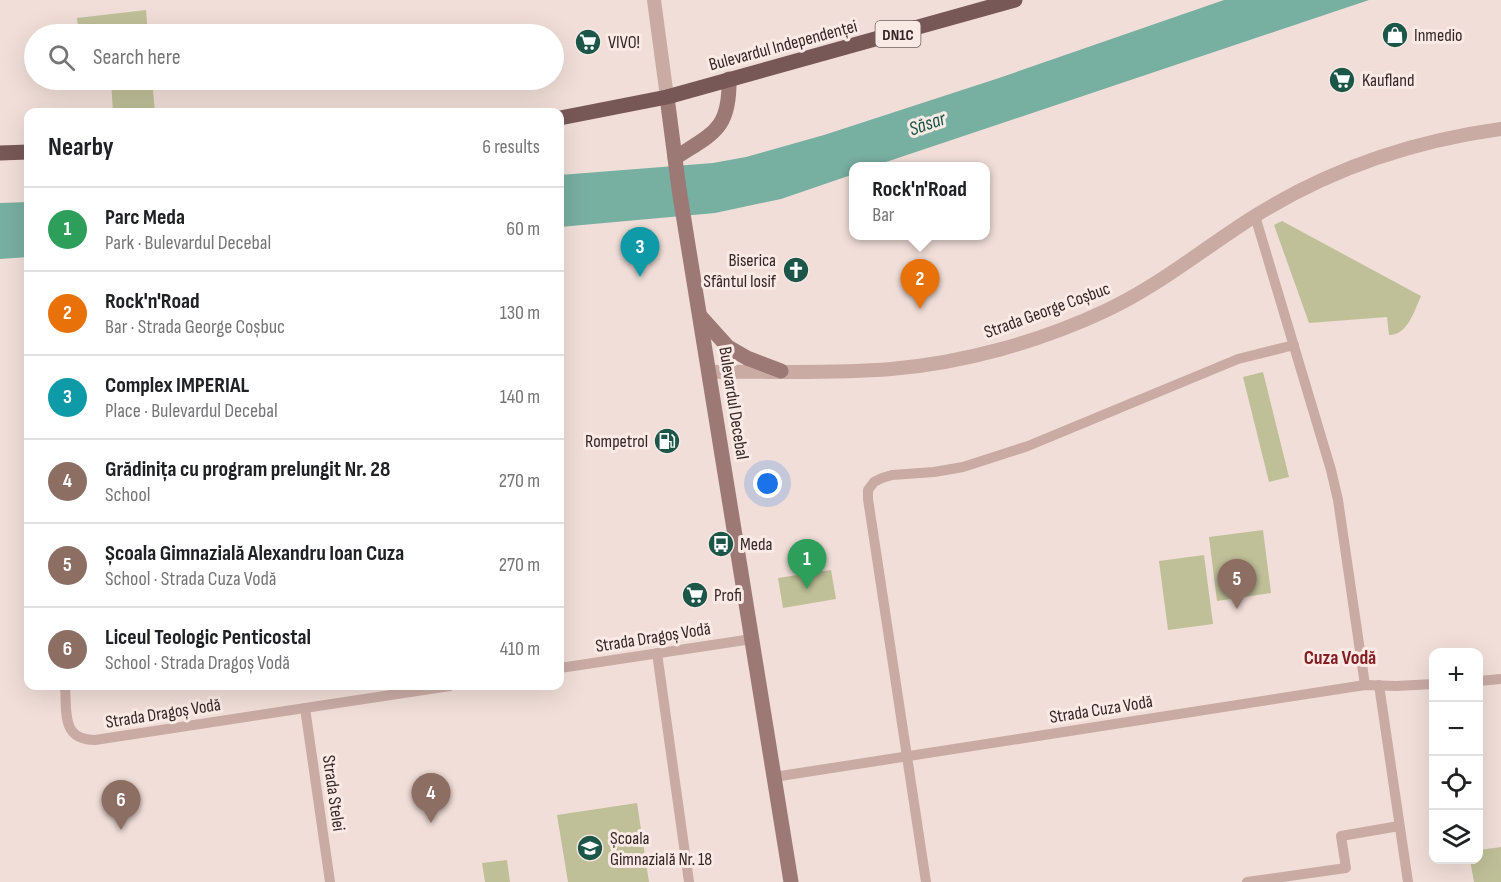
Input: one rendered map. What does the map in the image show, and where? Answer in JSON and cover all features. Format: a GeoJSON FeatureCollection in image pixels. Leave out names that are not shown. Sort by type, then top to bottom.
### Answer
{"type":"FeatureCollection","features":[{"type":"Feature","properties":{"kind":"main road","name":"Bulevardul Independenței"},"geometry":{"type":"LineString","coordinates":[[564,117],[667,97],[1015,0]]}},
{"type":"Feature","properties":{"kind":"main road"},"geometry":{"type":"LineString","coordinates":[[675,158],[707,139],[717,129],[725,117],[730,100],[729,79]]}},
{"type":"Feature","properties":{"kind":"main road","name":"Bulevardul Decebal"},"geometry":{"type":"LineString","coordinates":[[667,97],[791,882]]}},
{"type":"Feature","properties":{"kind":"main road"},"geometry":{"type":"LineString","coordinates":[[0,153],[24,152]]}},
{"type":"Feature","properties":{"kind":"main road"},"geometry":{"type":"LineString","coordinates":[[700,317],[728,347],[747,358],[781,371]]}},
{"type":"Feature","properties":{"kind":"street","name":"Bulevardul Decebal"},"geometry":{"type":"LineString","coordinates":[[654,0],[667,97]]}},
{"type":"Feature","properties":{"kind":"street","name":"Strada George Coșbuc"},"geometry":{"type":"LineString","coordinates":[[709,372],[859,371],[915,367],[970,356],[1038,337],[1104,311],[1138,294],[1255,216],[1323,179],[1371,159],[1438,140],[1501,129]]}},
{"type":"Feature","properties":{"kind":"street"},"geometry":{"type":"LineString","coordinates":[[1255,216],[1322,438],[1338,500],[1365,685]]}},
{"type":"Feature","properties":{"kind":"street"},"geometry":{"type":"LineString","coordinates":[[926,882],[868,490],[874,482],[892,475],[963,467],[1017,450],[1238,359],[1294,345]]}},
{"type":"Feature","properties":{"kind":"street","name":"Strada Dragoș Vodă"},"geometry":{"type":"LineString","coordinates":[[564,668],[752,639]]}},
{"type":"Feature","properties":{"kind":"street"},"geometry":{"type":"LineString","coordinates":[[657,653],[689,882]]}},
{"type":"Feature","properties":{"kind":"street"},"geometry":{"type":"LineString","coordinates":[[1483,681],[1501,679]]}},
{"type":"Feature","properties":{"kind":"street","name":"Strada Cuza Vodă"},"geometry":{"type":"LineString","coordinates":[[774,777],[1365,685],[1429,684]]}},
{"type":"Feature","properties":{"kind":"street"},"geometry":{"type":"LineString","coordinates":[[1379,685],[1408,882]]}},
{"type":"Feature","properties":{"kind":"street","name":"Strada Dragoș Vodă"},"geometry":{"type":"LineString","coordinates":[[65,690],[70,730],[76,737],[85,740],[423,690]]}},
{"type":"Feature","properties":{"kind":"street","name":"Strada Stelei"},"geometry":{"type":"LineString","coordinates":[[304,708],[330,882]]}},
{"type":"Feature","properties":{"kind":"street"},"geometry":{"type":"LineString","coordinates":[[1247,882],[1346,868],[1341,836],[1399,826]]}},
{"type":"Feature","properties":{"kind":"green space"},"geometry":{"type":"Polygon","coordinates":[[[146,10],[147,24],[78,24],[77,18],[146,10]]]}},
{"type":"Feature","properties":{"kind":"green space"},"geometry":{"type":"Polygon","coordinates":[[[112,90],[153,90],[155,108],[113,108],[112,90]]]}},
{"type":"Feature","properties":{"kind":"green space"},"geometry":{"type":"Polygon","coordinates":[[[1282,221],[1421,296],[1406,327],[1396,334],[1389,335],[1387,317],[1309,323],[1274,225],[1282,221]]]}},
{"type":"Feature","properties":{"kind":"green space"},"geometry":{"type":"Polygon","coordinates":[[[1263,372],[1289,477],[1269,482],[1243,377],[1263,372]]]}},
{"type":"Feature","properties":{"kind":"green space"},"geometry":{"type":"Polygon","coordinates":[[[1263,530],[1271,593],[1217,601],[1209,537],[1263,530]]]}},
{"type":"Feature","properties":{"kind":"green space"},"geometry":{"type":"Polygon","coordinates":[[[1204,555],[1213,624],[1168,630],[1159,561],[1204,555]]]}},
{"type":"Feature","properties":{"kind":"green space"},"geometry":{"type":"Polygon","coordinates":[[[831,570],[836,599],[783,608],[778,578],[831,570]]]}},
{"type":"Feature","properties":{"kind":"green space"},"geometry":{"type":"Polygon","coordinates":[[[637,803],[649,882],[568,882],[557,815],[637,803]]]}},
{"type":"Feature","properties":{"kind":"green space"},"geometry":{"type":"Polygon","coordinates":[[[1501,847],[1501,882],[1474,882],[1471,864],[1483,864],[1483,849],[1501,847]]]}},
{"type":"Feature","properties":{"kind":"green space"},"geometry":{"type":"Polygon","coordinates":[[[507,860],[510,882],[485,882],[482,863],[507,860]]]}},
{"type":"Feature","properties":{"kind":"water","name":"Săsar"},"geometry":{"type":"Polygon","coordinates":[[[1224,0],[1369,0],[886,162],[849,162],[849,176],[781,199],[715,213],[564,227],[564,175],[713,163],[746,157],[824,135],[999,78],[1224,0]]]}},
{"type":"Feature","properties":{"kind":"water"},"geometry":{"type":"Polygon","coordinates":[[[24,202],[24,257],[0,259],[0,203],[24,202]]]}},
{"type":"Feature","properties":{"kind":"place","name":"Inmedio"},"geometry":{"type":"Point","coordinates":[1395,35]}},
{"type":"Feature","properties":{"kind":"place","name":"VIVO!"},"geometry":{"type":"Point","coordinates":[588,42]}},
{"type":"Feature","properties":{"kind":"place","name":"Kaufland"},"geometry":{"type":"Point","coordinates":[1342,80]}},
{"type":"Feature","properties":{"kind":"place","name":"Biserica Sfântul Iosif"},"geometry":{"type":"Point","coordinates":[796,270]}},
{"type":"Feature","properties":{"kind":"place","name":"Complex IMPERIAL"},"geometry":{"type":"Point","coordinates":[640,277]}},
{"type":"Feature","properties":{"kind":"place","name":"Rock'n'Road"},"geometry":{"type":"Point","coordinates":[920,309]}},
{"type":"Feature","properties":{"kind":"place","name":"Rompetrol"},"geometry":{"type":"Point","coordinates":[667,441]}},
{"type":"Feature","properties":{"kind":"place","name":"Meda"},"geometry":{"type":"Point","coordinates":[721,544]}},
{"type":"Feature","properties":{"kind":"place","name":"Parc Meda"},"geometry":{"type":"Point","coordinates":[807,589]}},
{"type":"Feature","properties":{"kind":"place","name":"Profi"},"geometry":{"type":"Point","coordinates":[695,595]}},
{"type":"Feature","properties":{"kind":"place","name":"Școala Gimnazială Alexandru Ioan Cuza"},"geometry":{"type":"Point","coordinates":[1237,609]}},
{"type":"Feature","properties":{"kind":"place","name":"Grădinița cu program prelungit Nr. 28"},"geometry":{"type":"Point","coordinates":[431,823]}},
{"type":"Feature","properties":{"kind":"place","name":"Liceul Teologic Penticostal"},"geometry":{"type":"Point","coordinates":[121,830]}},
{"type":"Feature","properties":{"kind":"place","name":"Școala Gimnazială Nr. 18"},"geometry":{"type":"Point","coordinates":[590,848]}},
{"type":"Feature","properties":{"kind":"district","name":"Cuza Vodă"},"geometry":{"type":"Point","coordinates":[1340,657]}}]}
